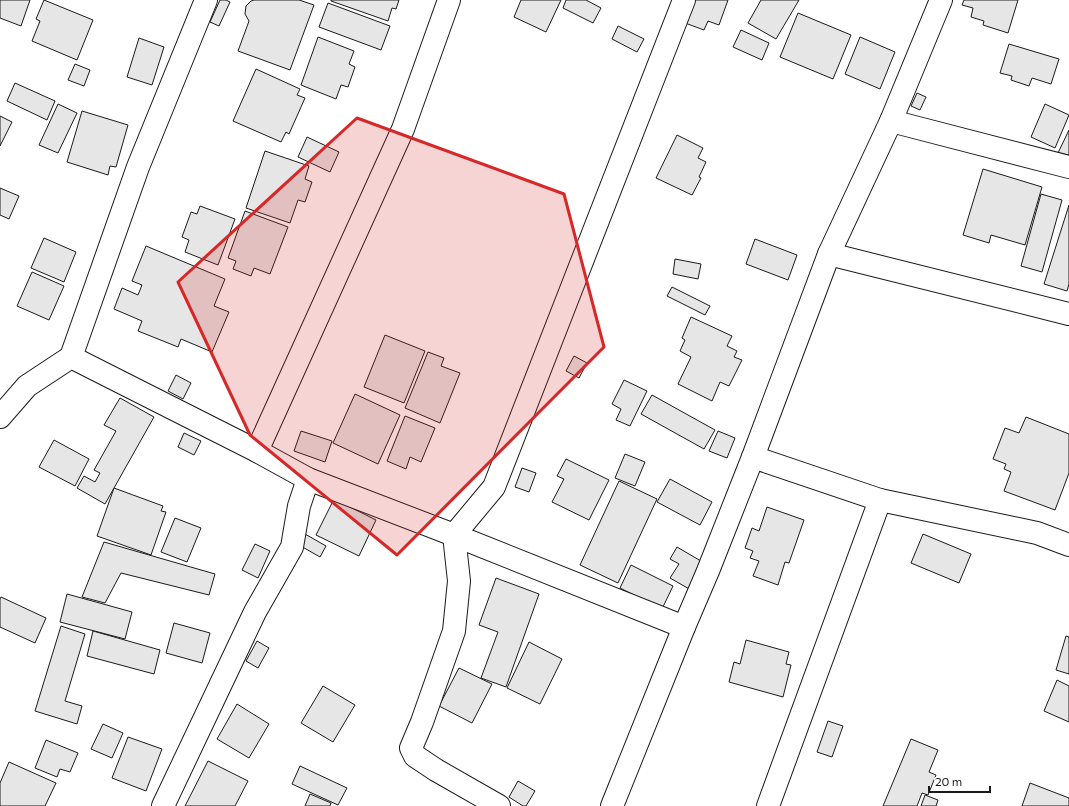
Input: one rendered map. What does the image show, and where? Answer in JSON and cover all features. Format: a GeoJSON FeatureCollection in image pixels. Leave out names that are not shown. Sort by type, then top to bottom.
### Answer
{"type":"FeatureCollection","features":[{"type":"Feature","properties":{"kind":"street"},"geometry":{"type":"LineString","coordinates":[[0,417],[27,386],[71,357],[138,167],[206,0]]}},
{"type":"Feature","properties":{"kind":"street"},"geometry":{"type":"LineString","coordinates":[[257,451],[403,128],[449,0]]}},
{"type":"Feature","properties":{"kind":"street"},"geometry":{"type":"LineString","coordinates":[[499,806],[414,756],[411,748],[422,722],[454,631],[459,581],[454,535],[494,487],[684,0]]}},
{"type":"Feature","properties":{"kind":"street"},"geometry":{"type":"LineString","coordinates":[[612,806],[753,457],[829,254],[891,120],[941,0]]}},
{"type":"Feature","properties":{"kind":"street"},"geometry":{"type":"LineString","coordinates":[[891,120],[1069,167]]}},
{"type":"Feature","properties":{"kind":"street"},"geometry":{"type":"LineString","coordinates":[[829,254],[1069,314]]}},
{"type":"Feature","properties":{"kind":"street"},"geometry":{"type":"LineString","coordinates":[[71,357],[257,451],[308,479],[454,535],[684,627]]}},
{"type":"Feature","properties":{"kind":"street"},"geometry":{"type":"LineString","coordinates":[[753,457],[880,500],[1038,533],[1069,545]]}},
{"type":"Feature","properties":{"kind":"street"},"geometry":{"type":"LineString","coordinates":[[162,806],[255,612],[292,547],[299,506],[308,479]]}},
{"type":"Feature","properties":{"kind":"street"},"geometry":{"type":"LineString","coordinates":[[768,806],[880,500]]}},
{"type":"Feature","properties":{"kind":"highlighted area"},"geometry":{"type":"Polygon","coordinates":[[[357,118],[564,194],[604,347],[397,555],[250,435],[178,282],[357,118]]]}},
{"type":"Feature","properties":{"kind":"building"},"geometry":{"type":"Polygon","coordinates":[[[0,0],[30,0],[21,26],[0,18],[0,0]]]}},
{"type":"Feature","properties":{"kind":"building"},"geometry":{"type":"Polygon","coordinates":[[[44,0],[93,20],[77,60],[32,41],[40,21],[36,19],[44,0]]]}},
{"type":"Feature","properties":{"kind":"building"},"geometry":{"type":"Polygon","coordinates":[[[220,0],[230,2],[219,26],[210,22],[220,0]]]}},
{"type":"Feature","properties":{"kind":"building"},"geometry":{"type":"Polygon","coordinates":[[[254,0],[299,0],[314,5],[290,70],[238,51],[249,21],[245,14],[246,6],[254,0]]]}},
{"type":"Feature","properties":{"kind":"building"},"geometry":{"type":"Polygon","coordinates":[[[331,0],[399,0],[396,9],[392,8],[388,21],[331,0]]]}},
{"type":"Feature","properties":{"kind":"building"},"geometry":{"type":"Polygon","coordinates":[[[521,0],[561,0],[546,32],[514,17],[521,0]]]}},
{"type":"Feature","properties":{"kind":"building"},"geometry":{"type":"Polygon","coordinates":[[[566,0],[586,0],[601,8],[593,23],[563,8],[566,0]]]}},
{"type":"Feature","properties":{"kind":"building"},"geometry":{"type":"Polygon","coordinates":[[[693,0],[728,0],[719,25],[708,21],[704,30],[685,23],[693,0]]]}},
{"type":"Feature","properties":{"kind":"building"},"geometry":{"type":"Polygon","coordinates":[[[761,0],[799,0],[776,39],[748,23],[761,0]]]}},
{"type":"Feature","properties":{"kind":"building"},"geometry":{"type":"Polygon","coordinates":[[[964,0],[1018,0],[1008,33],[983,25],[984,21],[971,17],[973,8],[962,5],[964,0]]]}},
{"type":"Feature","properties":{"kind":"building"},"geometry":{"type":"Polygon","coordinates":[[[328,3],[390,26],[381,50],[319,27],[328,3]]]}},
{"type":"Feature","properties":{"kind":"building"},"geometry":{"type":"Polygon","coordinates":[[[798,13],[851,35],[833,79],[780,57],[798,13]]]}},
{"type":"Feature","properties":{"kind":"building"},"geometry":{"type":"Polygon","coordinates":[[[618,26],[644,39],[637,52],[612,39],[618,26]]]}},
{"type":"Feature","properties":{"kind":"building"},"geometry":{"type":"Polygon","coordinates":[[[741,30],[769,43],[762,60],[733,47],[741,30]]]}},
{"type":"Feature","properties":{"kind":"building"},"geometry":{"type":"Polygon","coordinates":[[[318,37],[354,51],[349,64],[355,67],[348,87],[341,85],[336,99],[301,85],[318,37]]]}},
{"type":"Feature","properties":{"kind":"building"},"geometry":{"type":"Polygon","coordinates":[[[860,37],[895,52],[880,89],[845,74],[860,37]]]}},
{"type":"Feature","properties":{"kind":"building"},"geometry":{"type":"Polygon","coordinates":[[[139,38],[164,47],[152,85],[127,77],[139,38]]]}},
{"type":"Feature","properties":{"kind":"building"},"geometry":{"type":"Polygon","coordinates":[[[1009,44],[1059,59],[1051,84],[1032,78],[1029,86],[1011,80],[1012,76],[1000,73],[1009,44]]]}},
{"type":"Feature","properties":{"kind":"building"},"geometry":{"type":"Polygon","coordinates":[[[75,64],[90,70],[84,86],[68,80],[75,64]]]}},
{"type":"Feature","properties":{"kind":"building"},"geometry":{"type":"Polygon","coordinates":[[[256,69],[300,89],[297,95],[305,98],[289,134],[286,132],[281,142],[233,121],[256,69]]]}},
{"type":"Feature","properties":{"kind":"building"},"geometry":{"type":"Polygon","coordinates":[[[15,83],[55,101],[47,120],[7,101],[15,83]]]}},
{"type":"Feature","properties":{"kind":"building"},"geometry":{"type":"Polygon","coordinates":[[[917,93],[926,97],[920,110],[911,106],[917,93]]]}},
{"type":"Feature","properties":{"kind":"building"},"geometry":{"type":"Polygon","coordinates":[[[58,104],[77,113],[58,153],[39,145],[58,104]]]}},
{"type":"Feature","properties":{"kind":"building"},"geometry":{"type":"Polygon","coordinates":[[[1045,104],[1069,115],[1055,148],[1031,137],[1045,104]]]}},
{"type":"Feature","properties":{"kind":"building"},"geometry":{"type":"Polygon","coordinates":[[[82,111],[128,125],[116,167],[110,166],[108,175],[67,162],[82,111]]]}},
{"type":"Feature","properties":{"kind":"building"},"geometry":{"type":"Polygon","coordinates":[[[0,116],[12,122],[0,146],[0,116]]]}},
{"type":"Feature","properties":{"kind":"building"},"geometry":{"type":"Polygon","coordinates":[[[1069,130],[1069,157],[1057,155],[1069,130]]]}},
{"type":"Feature","properties":{"kind":"building"},"geometry":{"type":"Polygon","coordinates":[[[677,135],[703,148],[698,158],[706,162],[699,177],[701,178],[692,195],[656,178],[677,135]]]}},
{"type":"Feature","properties":{"kind":"building"},"geometry":{"type":"Polygon","coordinates":[[[307,137],[339,152],[330,172],[298,157],[307,137]]]}},
{"type":"Feature","properties":{"kind":"building"},"geometry":{"type":"Polygon","coordinates":[[[265,151],[309,166],[305,179],[312,182],[305,202],[298,200],[290,223],[246,208],[265,151]]]}},
{"type":"Feature","properties":{"kind":"building"},"geometry":{"type":"Polygon","coordinates":[[[983,169],[1042,187],[1025,245],[991,235],[989,243],[963,235],[983,169]]]}},
{"type":"Feature","properties":{"kind":"building"},"geometry":{"type":"Polygon","coordinates":[[[0,188],[19,196],[9,219],[0,215],[0,188]]]}},
{"type":"Feature","properties":{"kind":"building"},"geometry":{"type":"Polygon","coordinates":[[[1041,194],[1062,200],[1042,272],[1021,266],[1041,194]]]}},
{"type":"Feature","properties":{"kind":"building"},"geometry":{"type":"Polygon","coordinates":[[[1069,205],[1069,284],[1067,291],[1044,284],[1069,205]]]}},
{"type":"Feature","properties":{"kind":"building"},"geometry":{"type":"Polygon","coordinates":[[[200,206],[235,219],[218,265],[185,252],[189,240],[182,237],[191,212],[197,214],[200,206]]]}},
{"type":"Feature","properties":{"kind":"building"},"geometry":{"type":"Polygon","coordinates":[[[245,211],[288,227],[270,274],[254,268],[251,276],[233,269],[236,261],[228,258],[245,211]]]}},
{"type":"Feature","properties":{"kind":"building"},"geometry":{"type":"Polygon","coordinates":[[[44,238],[76,252],[64,282],[31,268],[44,238]]]}},
{"type":"Feature","properties":{"kind":"building"},"geometry":{"type":"Polygon","coordinates":[[[755,239],[797,255],[788,280],[746,264],[755,239]]]}},
{"type":"Feature","properties":{"kind":"building"},"geometry":{"type":"Polygon","coordinates":[[[146,246],[225,279],[214,306],[229,312],[212,352],[181,339],[178,347],[138,331],[142,321],[114,309],[122,288],[138,295],[142,285],[132,281],[146,246]]]}},
{"type":"Feature","properties":{"kind":"building"},"geometry":{"type":"Polygon","coordinates":[[[675,259],[701,264],[698,279],[673,274],[675,259]]]}},
{"type":"Feature","properties":{"kind":"building"},"geometry":{"type":"Polygon","coordinates":[[[32,272],[64,286],[49,320],[17,306],[32,272]]]}},
{"type":"Feature","properties":{"kind":"building"},"geometry":{"type":"Polygon","coordinates":[[[672,287],[710,306],[705,315],[667,296],[672,287]]]}},
{"type":"Feature","properties":{"kind":"building"},"geometry":{"type":"Polygon","coordinates":[[[691,317],[732,336],[727,346],[737,351],[734,357],[742,360],[729,386],[720,382],[712,401],[678,384],[691,357],[680,351],[685,340],[682,338],[691,317]]]}},
{"type":"Feature","properties":{"kind":"building"},"geometry":{"type":"Polygon","coordinates":[[[385,335],[425,351],[404,403],[364,387],[385,335]]]}},
{"type":"Feature","properties":{"kind":"building"},"geometry":{"type":"Polygon","coordinates":[[[428,352],[444,358],[441,366],[460,373],[440,423],[405,408],[428,352]]]}},
{"type":"Feature","properties":{"kind":"building"},"geometry":{"type":"Polygon","coordinates":[[[574,356],[587,363],[579,378],[566,371],[574,356]]]}},
{"type":"Feature","properties":{"kind":"building"},"geometry":{"type":"Polygon","coordinates":[[[176,375],[191,383],[183,399],[168,391],[176,375]]]}},
{"type":"Feature","properties":{"kind":"building"},"geometry":{"type":"Polygon","coordinates":[[[624,380],[647,391],[630,426],[616,420],[621,409],[612,404],[624,380]]]}},
{"type":"Feature","properties":{"kind":"building"},"geometry":{"type":"Polygon","coordinates":[[[355,394],[400,415],[378,464],[333,443],[355,394]]]}},
{"type":"Feature","properties":{"kind":"building"},"geometry":{"type":"Polygon","coordinates":[[[652,395],[715,430],[704,449],[641,414],[652,395]]]}},
{"type":"Feature","properties":{"kind":"building"},"geometry":{"type":"Polygon","coordinates":[[[120,398],[154,417],[105,504],[77,488],[84,476],[95,482],[100,473],[94,470],[116,431],[104,425],[120,398]]]}},
{"type":"Feature","properties":{"kind":"building"},"geometry":{"type":"Polygon","coordinates":[[[405,416],[435,428],[421,462],[410,457],[406,469],[387,461],[405,416]]]}},
{"type":"Feature","properties":{"kind":"building"},"geometry":{"type":"Polygon","coordinates":[[[1026,417],[1069,434],[1069,473],[1055,510],[1004,491],[1011,472],[1004,469],[1006,464],[993,459],[1005,428],[1019,433],[1026,417]]]}},
{"type":"Feature","properties":{"kind":"building"},"geometry":{"type":"Polygon","coordinates":[[[301,431],[332,441],[325,462],[294,451],[301,431]]]}},
{"type":"Feature","properties":{"kind":"building"},"geometry":{"type":"Polygon","coordinates":[[[718,431],[735,438],[727,458],[709,451],[718,431]]]}},
{"type":"Feature","properties":{"kind":"building"},"geometry":{"type":"Polygon","coordinates":[[[184,433],[201,441],[194,455],[178,447],[184,433]]]}},
{"type":"Feature","properties":{"kind":"building"},"geometry":{"type":"Polygon","coordinates":[[[54,440],[89,459],[75,486],[39,467],[54,440]]]}},
{"type":"Feature","properties":{"kind":"building"},"geometry":{"type":"Polygon","coordinates":[[[625,454],[645,462],[635,486],[615,478],[625,454]]]}},
{"type":"Feature","properties":{"kind":"building"},"geometry":{"type":"Polygon","coordinates":[[[566,459],[609,480],[589,520],[552,502],[564,479],[557,476],[566,459]]]}},
{"type":"Feature","properties":{"kind":"building"},"geometry":{"type":"Polygon","coordinates":[[[522,468],[536,473],[529,492],[515,487],[522,468]]]}},
{"type":"Feature","properties":{"kind":"building"},"geometry":{"type":"Polygon","coordinates":[[[670,479],[712,502],[700,525],[657,502],[670,479]]]}},
{"type":"Feature","properties":{"kind":"building"},"geometry":{"type":"Polygon","coordinates":[[[619,481],[657,499],[618,583],[580,565],[619,481]]]}},
{"type":"Feature","properties":{"kind":"building"},"geometry":{"type":"Polygon","coordinates":[[[114,488],[163,506],[161,511],[166,512],[151,555],[97,536],[114,488]]]}},
{"type":"Feature","properties":{"kind":"building"},"geometry":{"type":"Polygon","coordinates":[[[334,499],[376,520],[359,556],[316,535],[334,499]]]}},
{"type":"Feature","properties":{"kind":"building"},"geometry":{"type":"Polygon","coordinates":[[[767,507],[804,520],[789,563],[785,562],[778,585],[753,576],[759,561],[750,558],[753,551],[745,548],[752,528],[759,531],[767,507]]]}},
{"type":"Feature","properties":{"kind":"building"},"geometry":{"type":"Polygon","coordinates":[[[175,518],[201,528],[187,562],[161,552],[175,518]]]}},
{"type":"Feature","properties":{"kind":"building"},"geometry":{"type":"Polygon","coordinates":[[[305,534],[326,546],[320,557],[299,545],[305,534]]]}},
{"type":"Feature","properties":{"kind":"building"},"geometry":{"type":"Polygon","coordinates":[[[923,534],[971,554],[959,583],[911,563],[923,534]]]}},
{"type":"Feature","properties":{"kind":"building"},"geometry":{"type":"Polygon","coordinates":[[[104,542],[215,574],[209,595],[121,573],[105,603],[82,597],[104,542]]]}},
{"type":"Feature","properties":{"kind":"building"},"geometry":{"type":"Polygon","coordinates":[[[255,544],[270,551],[258,578],[242,570],[255,544]]]}},
{"type":"Feature","properties":{"kind":"building"},"geometry":{"type":"Polygon","coordinates":[[[677,547],[706,564],[691,590],[670,578],[679,564],[670,559],[677,547]]]}},
{"type":"Feature","properties":{"kind":"building"},"geometry":{"type":"Polygon","coordinates":[[[631,565],[673,586],[662,609],[620,588],[631,565]]]}},
{"type":"Feature","properties":{"kind":"building"},"geometry":{"type":"Polygon","coordinates":[[[496,578],[539,594],[506,687],[481,678],[498,632],[479,625],[496,578]]]}},
{"type":"Feature","properties":{"kind":"building"},"geometry":{"type":"Polygon","coordinates":[[[67,594],[132,612],[125,639],[60,622],[67,594]]]}},
{"type":"Feature","properties":{"kind":"building"},"geometry":{"type":"Polygon","coordinates":[[[1,597],[46,618],[35,643],[0,627],[1,597]]]}},
{"type":"Feature","properties":{"kind":"building"},"geometry":{"type":"Polygon","coordinates":[[[174,623],[210,633],[202,663],[166,653],[174,623]]]}},
{"type":"Feature","properties":{"kind":"building"},"geometry":{"type":"Polygon","coordinates":[[[61,626],[85,634],[65,701],[82,706],[77,724],[35,711],[61,626]]]}},
{"type":"Feature","properties":{"kind":"building"},"geometry":{"type":"Polygon","coordinates":[[[93,631],[160,650],[154,674],[87,656],[93,631]]]}},
{"type":"Feature","properties":{"kind":"building"},"geometry":{"type":"Polygon","coordinates":[[[1066,636],[1069,637],[1069,674],[1056,670],[1066,636]]]}},
{"type":"Feature","properties":{"kind":"building"},"geometry":{"type":"Polygon","coordinates":[[[746,640],[789,652],[786,664],[791,665],[783,697],[729,682],[734,662],[740,664],[746,640]]]}},
{"type":"Feature","properties":{"kind":"building"},"geometry":{"type":"Polygon","coordinates":[[[257,641],[269,648],[258,668],[246,661],[257,641]]]}},
{"type":"Feature","properties":{"kind":"building"},"geometry":{"type":"Polygon","coordinates":[[[529,642],[562,659],[540,704],[507,688],[529,642]]]}},
{"type":"Feature","properties":{"kind":"building"},"geometry":{"type":"Polygon","coordinates":[[[459,668],[492,684],[472,723],[439,706],[459,668]]]}},
{"type":"Feature","properties":{"kind":"building"},"geometry":{"type":"Polygon","coordinates":[[[1057,680],[1069,686],[1069,722],[1044,711],[1057,680]]]}},
{"type":"Feature","properties":{"kind":"building"},"geometry":{"type":"Polygon","coordinates":[[[323,686],[355,705],[333,742],[301,723],[323,686]]]}},
{"type":"Feature","properties":{"kind":"building"},"geometry":{"type":"Polygon","coordinates":[[[237,704],[269,724],[249,758],[217,739],[237,704]]]}},
{"type":"Feature","properties":{"kind":"building"},"geometry":{"type":"Polygon","coordinates":[[[828,721],[843,726],[832,757],[817,752],[828,721]]]}},
{"type":"Feature","properties":{"kind":"building"},"geometry":{"type":"Polygon","coordinates":[[[103,724],[123,733],[112,758],[91,749],[103,724]]]}},
{"type":"Feature","properties":{"kind":"building"},"geometry":{"type":"Polygon","coordinates":[[[128,737],[162,749],[146,791],[112,778],[128,737]]]}},
{"type":"Feature","properties":{"kind":"building"},"geometry":{"type":"Polygon","coordinates":[[[911,739],[938,750],[929,772],[936,775],[928,795],[922,793],[917,806],[883,806],[911,739]]]}},
{"type":"Feature","properties":{"kind":"building"},"geometry":{"type":"Polygon","coordinates":[[[46,740],[78,753],[70,772],[60,769],[57,777],[35,768],[46,740]]]}},
{"type":"Feature","properties":{"kind":"building"},"geometry":{"type":"Polygon","coordinates":[[[208,761],[248,781],[235,806],[185,806],[208,761]]]}},
{"type":"Feature","properties":{"kind":"building"},"geometry":{"type":"Polygon","coordinates":[[[9,762],[56,783],[45,806],[0,806],[0,783],[9,762]]]}},
{"type":"Feature","properties":{"kind":"building"},"geometry":{"type":"Polygon","coordinates":[[[300,766],[347,788],[338,805],[292,784],[300,766]]]}},
{"type":"Feature","properties":{"kind":"building"},"geometry":{"type":"Polygon","coordinates":[[[518,781],[535,791],[526,806],[523,806],[509,797],[518,781]]]}},
{"type":"Feature","properties":{"kind":"building"},"geometry":{"type":"Polygon","coordinates":[[[1030,783],[1069,798],[1069,806],[1022,806],[1030,783]]]}},
{"type":"Feature","properties":{"kind":"building"},"geometry":{"type":"Polygon","coordinates":[[[310,794],[331,803],[330,806],[305,806],[310,794]]]}},
{"type":"Feature","properties":{"kind":"building"},"geometry":{"type":"Polygon","coordinates":[[[925,795],[938,800],[936,806],[921,806],[925,795]]]}}]}
